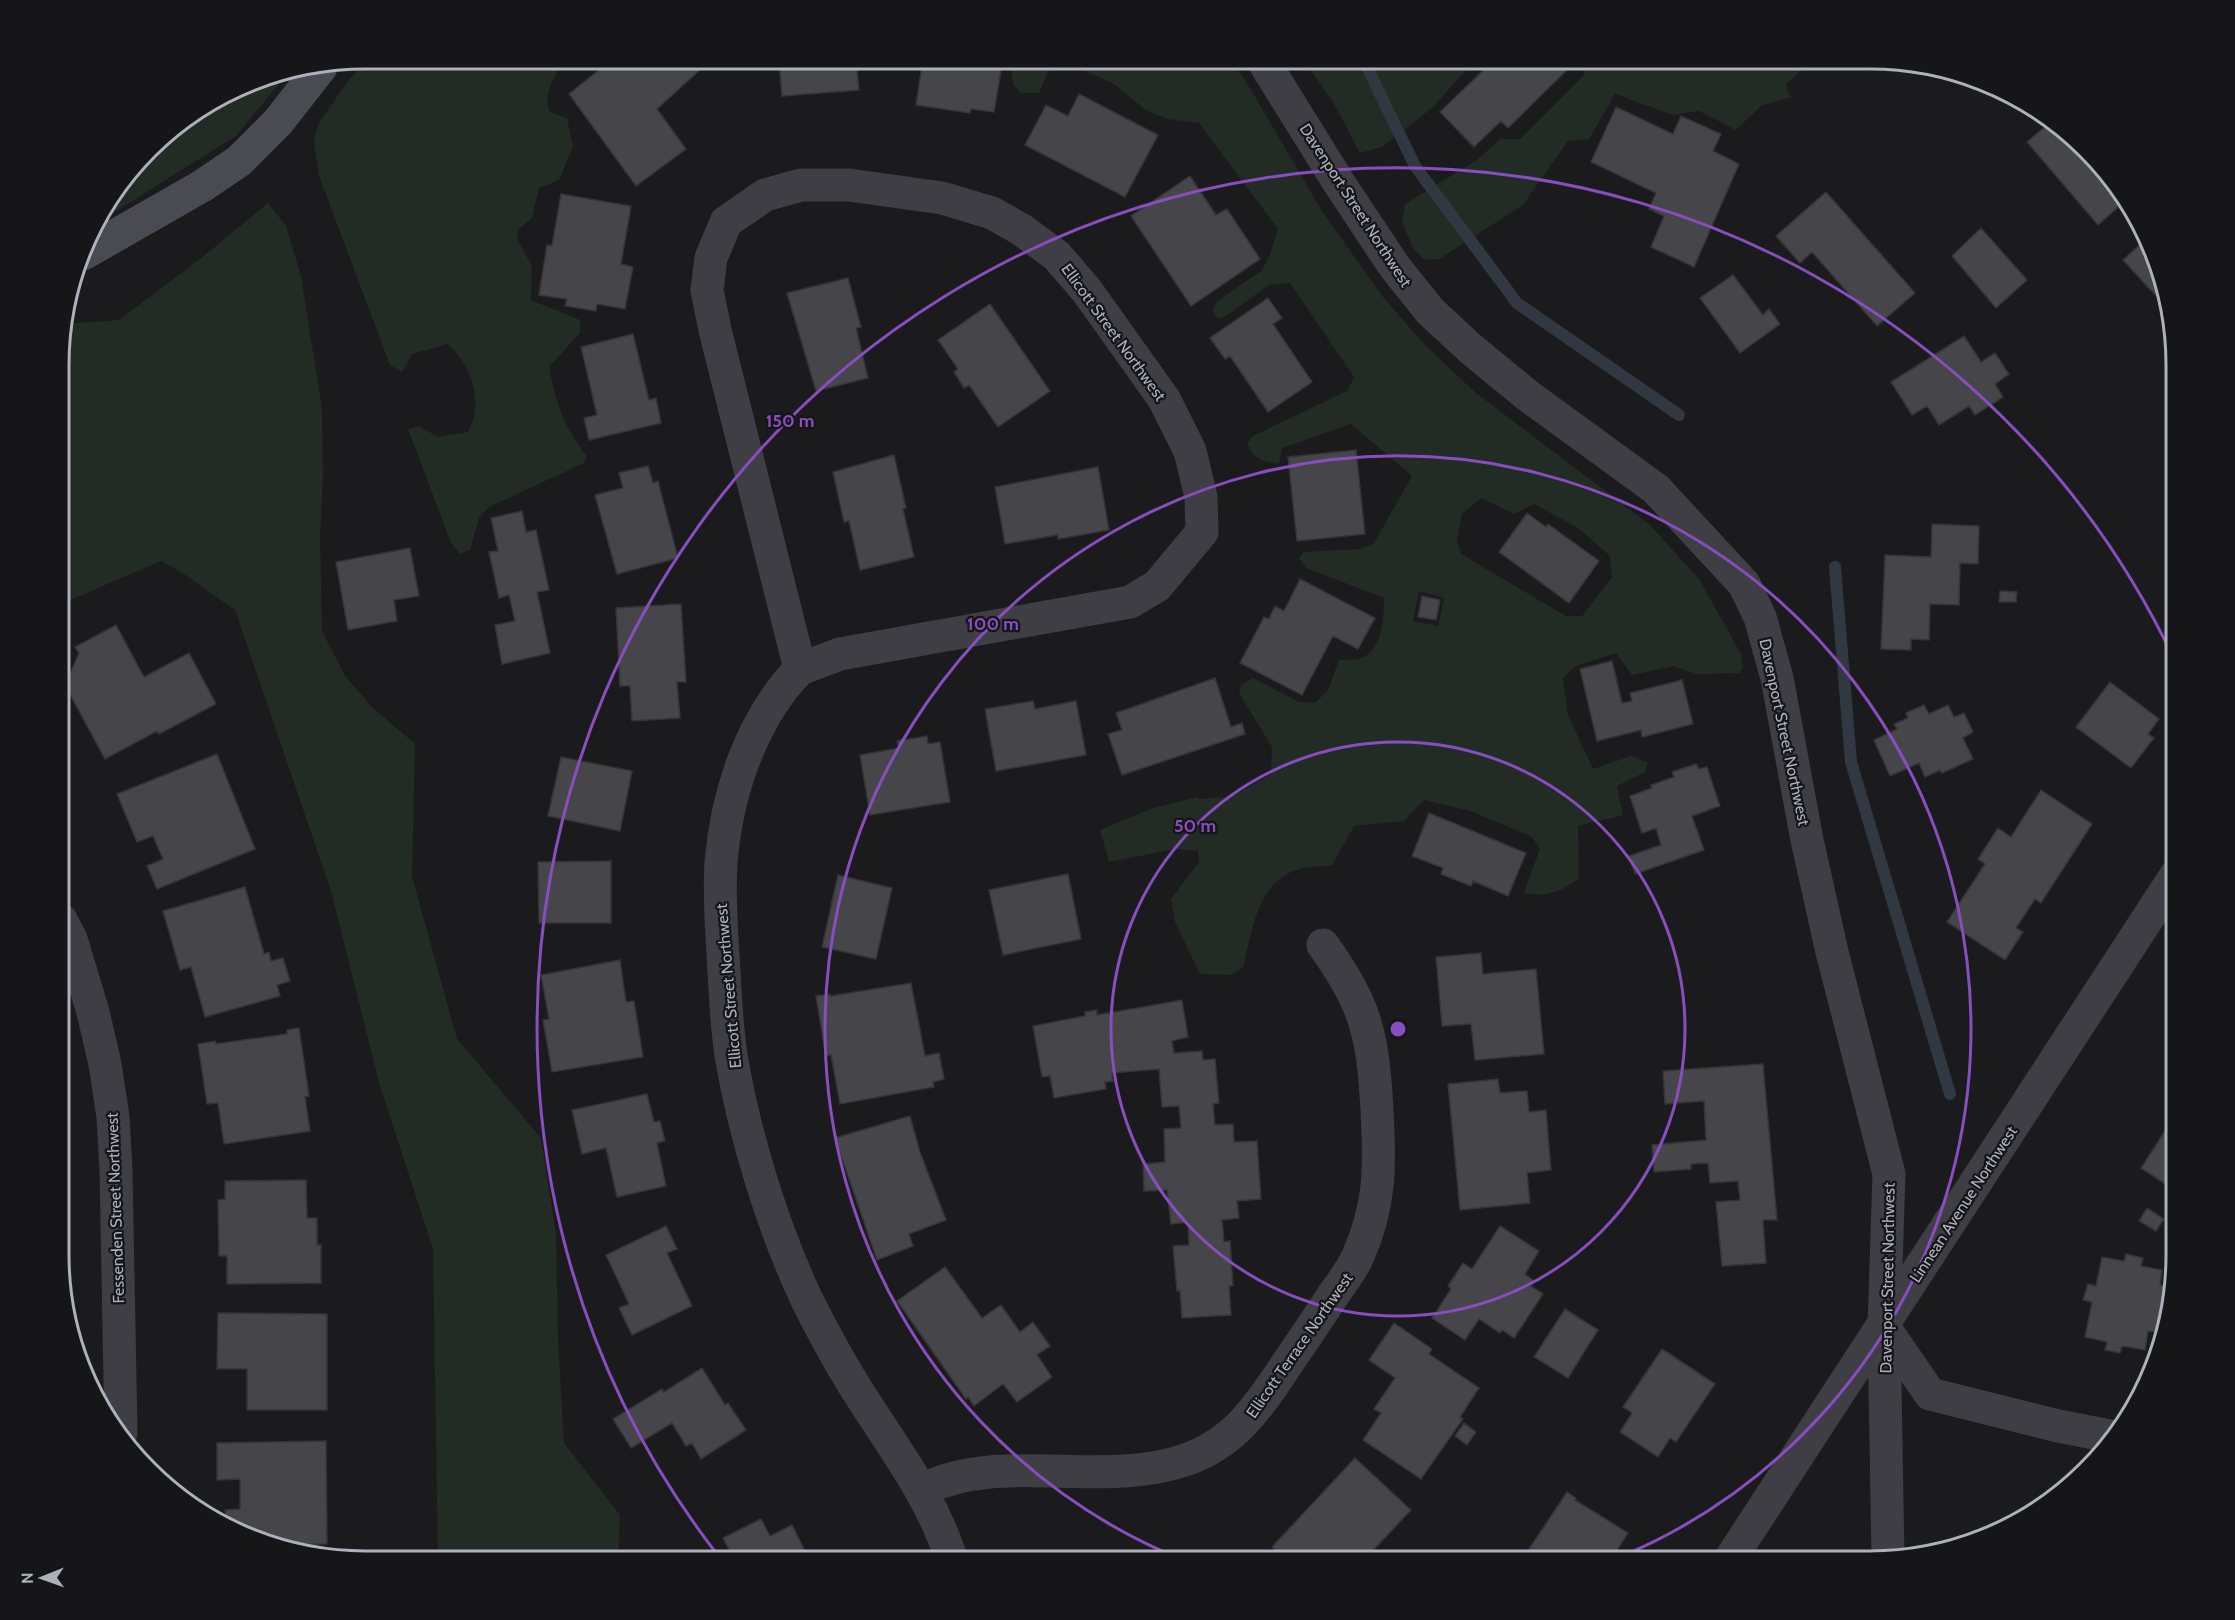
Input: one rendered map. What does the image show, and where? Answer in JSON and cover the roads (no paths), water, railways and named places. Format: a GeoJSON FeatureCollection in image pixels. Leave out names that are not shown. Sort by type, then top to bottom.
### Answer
{"type":"FeatureCollection","features":[{"type":"Feature","properties":{"kind":"main road"},"geometry":{"type":"LineString","coordinates":[[94,248],[202,186],[239,161],[278,122],[316,74]]}},
{"type":"Feature","properties":{"kind":"street","name":"Davenport Street Northwest"},"geometry":{"type":"LineString","coordinates":[[1268,69],[1394,266],[1430,311],[1471,350],[1527,395],[1656,489],[1744,584],[1752,598],[1767,637],[1777,678],[1805,828],[1827,929],[1889,1174],[1884,1326],[1888,1550]]}},
{"type":"Feature","properties":{"kind":"street","name":"Ellicott Street Northwest"},"geometry":{"type":"LineString","coordinates":[[800,669],[707,290],[711,258],[726,222],[765,195],[801,185],[849,185],[942,198],[992,213],[1022,230],[1057,256],[1087,291],[1164,399],[1190,451],[1201,497],[1202,532],[1157,586],[1130,602],[840,654],[800,669],[782,688],[756,733],[739,776],[725,831],[721,865],[721,922],[731,1055],[748,1130],[770,1203],[806,1298],[863,1401],[894,1444],[922,1490],[948,1551]]}},
{"type":"Feature","properties":{"kind":"street","name":"Linnean Avenue Northwest"},"geometry":{"type":"LineString","coordinates":[[1736,1551],[2166,890]]}},
{"type":"Feature","properties":{"kind":"street","name":"Fessenden Street Northwest"},"geometry":{"type":"LineString","coordinates":[[69,935],[93,1012],[105,1064],[113,1117],[121,1422]]}},
{"type":"Feature","properties":{"kind":"street","name":"Ellicott Terrace Northwest"},"geometry":{"type":"LineString","coordinates":[[922,1490],[949,1479],[979,1473],[1133,1470],[1167,1465],[1200,1454],[1224,1440],[1254,1413],[1354,1265],[1367,1233],[1378,1188],[1380,1165],[1375,1072],[1370,1042],[1362,1012],[1349,984],[1323,945]]}},
{"type":"Feature","properties":{"kind":"street"},"geometry":{"type":"LineString","coordinates":[[1884,1326],[1930,1394],[2058,1426],[2105,1435]]}},
{"type":"Feature","properties":{"kind":"waterway"},"geometry":{"type":"LineString","coordinates":[[1368,69],[1415,166],[1517,303],[1679,415]]}},
{"type":"Feature","properties":{"kind":"waterway"},"geometry":{"type":"LineString","coordinates":[[1835,567],[1851,762],[1950,1094]]}}]}
